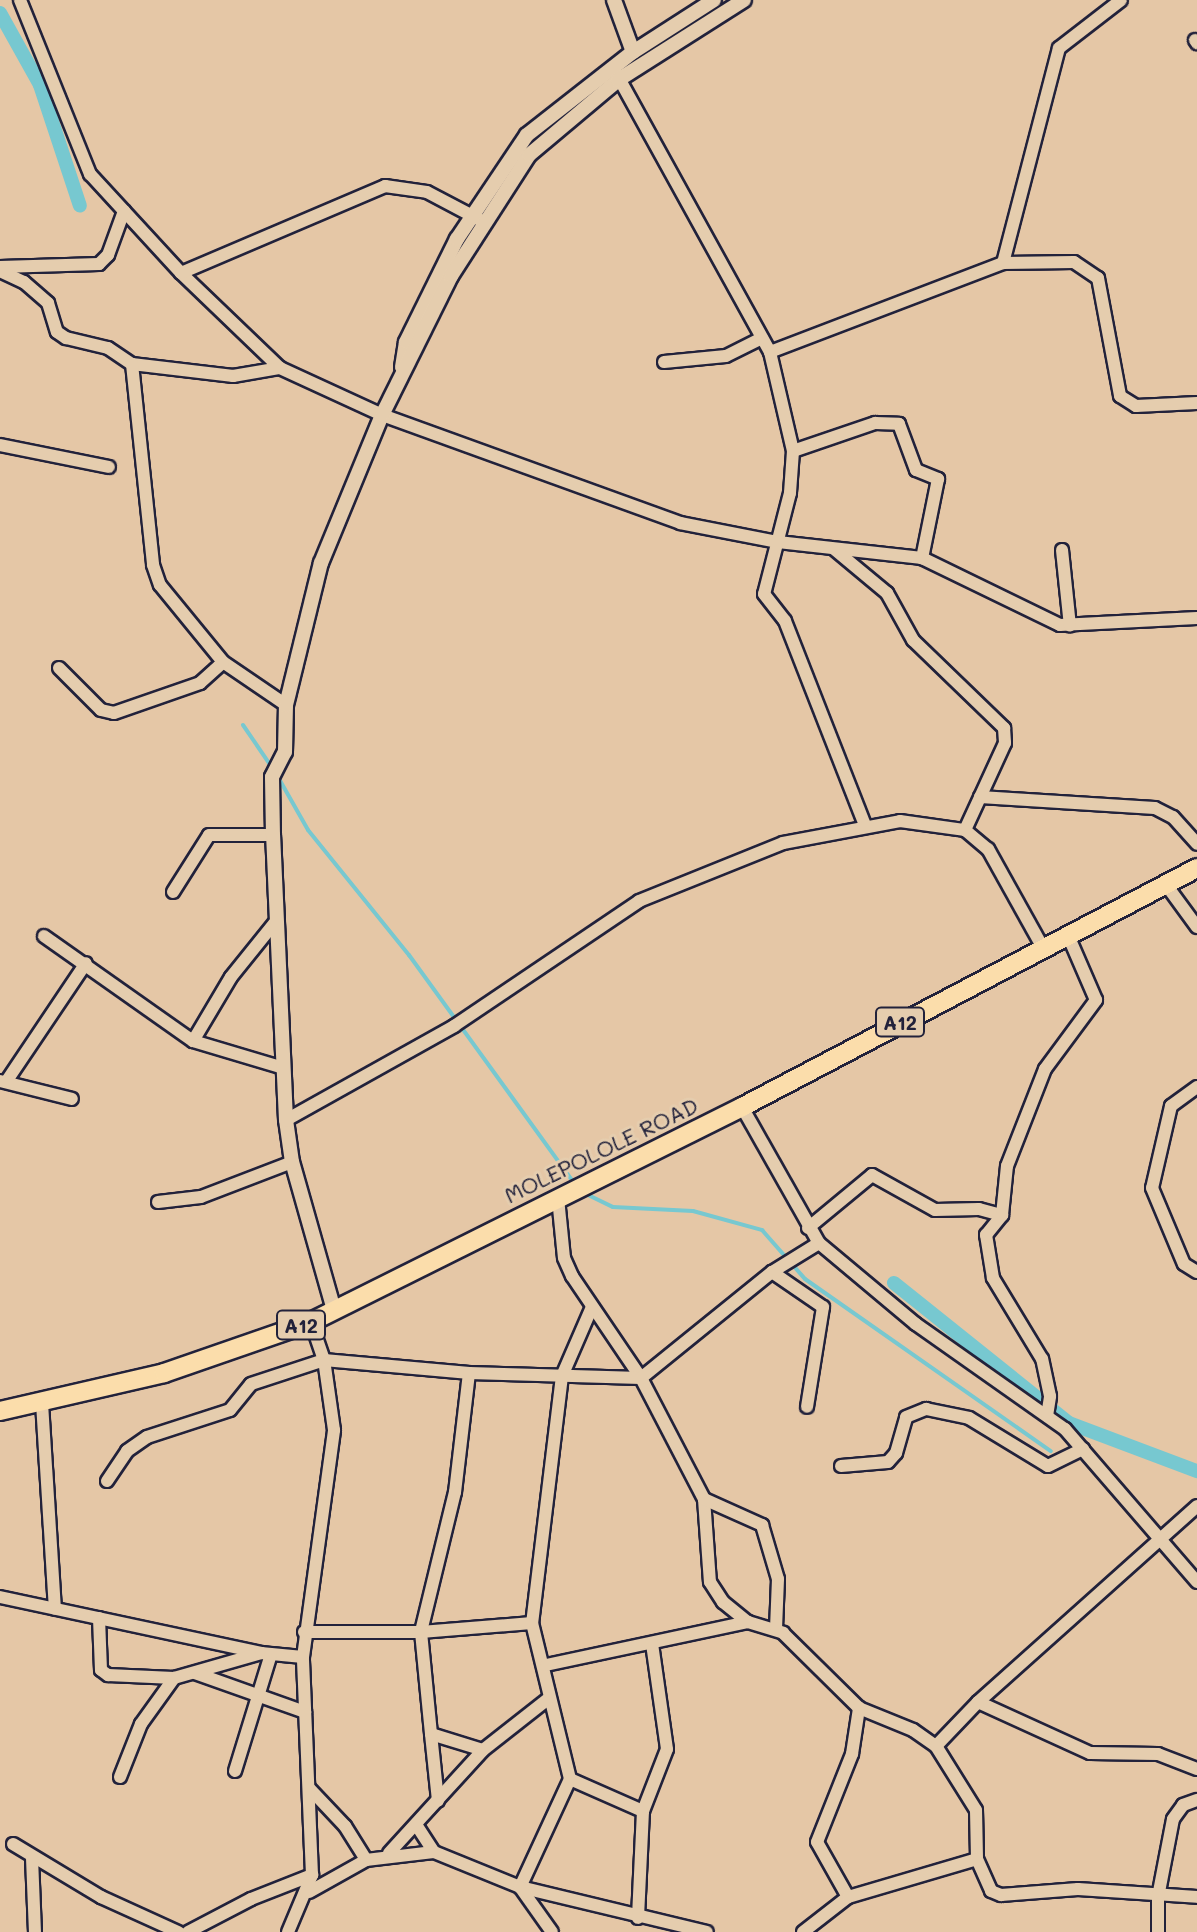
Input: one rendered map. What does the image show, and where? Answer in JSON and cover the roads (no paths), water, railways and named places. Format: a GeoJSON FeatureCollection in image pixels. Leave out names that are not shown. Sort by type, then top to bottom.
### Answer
{"type":"FeatureCollection","features":[{"type":"Feature","properties":{"kind":"main road","name":"MOLEPOLOLE ROAD"},"geometry":{"type":"LineString","coordinates":[[0,1411],[217,1357],[311,1322],[742,1107],[1042,946],[1167,886],[1197,868]]}},
{"type":"Feature","properties":{"kind":"street"},"geometry":{"type":"LineString","coordinates":[[20,0],[81,159],[181,273],[280,368],[382,415],[655,515],[778,542],[922,558],[1070,626],[1197,618]]}},
{"type":"Feature","properties":{"kind":"street"},"geometry":{"type":"LineString","coordinates":[[614,0],[633,52]]}},
{"type":"Feature","properties":{"kind":"street"},"geometry":{"type":"LineString","coordinates":[[334,1310],[292,1162],[286,1120],[280,1067],[273,835],[272,777],[285,752],[286,705],[321,563],[382,415],[478,217],[538,143],[616,73],[633,52],[714,0]]}},
{"type":"Feature","properties":{"kind":"street"},"geometry":{"type":"LineString","coordinates":[[1003,263],[1059,48],[1121,0]]}},
{"type":"Feature","properties":{"kind":"street"},"geometry":{"type":"LineString","coordinates":[[616,73],[736,2]]}},
{"type":"Feature","properties":{"kind":"street"},"geometry":{"type":"LineString","coordinates":[[616,73],[770,352],[793,451],[778,542],[764,594],[785,621],[865,825]]}},
{"type":"Feature","properties":{"kind":"street"},"geometry":{"type":"LineString","coordinates":[[181,273],[385,186],[416,189],[478,217]]}},
{"type":"Feature","properties":{"kind":"street"},"geometry":{"type":"LineString","coordinates":[[0,269],[99,264],[108,255],[124,211]]}},
{"type":"Feature","properties":{"kind":"street"},"geometry":{"type":"LineString","coordinates":[[770,352],[1003,263],[1074,262],[1091,270],[1102,295],[1120,396],[1136,406],[1197,403]]}},
{"type":"Feature","properties":{"kind":"street"},"geometry":{"type":"LineString","coordinates":[[0,269],[24,282],[48,303],[57,332],[79,344],[108,348],[132,364],[233,376],[280,368]]}},
{"type":"Feature","properties":{"kind":"street"},"geometry":{"type":"LineString","coordinates":[[664,362],[726,356],[762,338]]}},
{"type":"Feature","properties":{"kind":"street"},"geometry":{"type":"LineString","coordinates":[[132,364],[153,565],[170,601],[223,662],[286,705]]}},
{"type":"Feature","properties":{"kind":"street"},"geometry":{"type":"LineString","coordinates":[[793,451],[875,423],[899,424],[916,470],[938,479],[922,558]]}},
{"type":"Feature","properties":{"kind":"street"},"geometry":{"type":"LineString","coordinates":[[0,445],[109,467]]}},
{"type":"Feature","properties":{"kind":"street"},"geometry":{"type":"LineString","coordinates":[[834,549],[887,593],[913,640],[1004,728],[1005,743],[965,830]]}},
{"type":"Feature","properties":{"kind":"street"},"geometry":{"type":"LineString","coordinates":[[1062,550],[1070,626]]}},
{"type":"Feature","properties":{"kind":"street"},"geometry":{"type":"LineString","coordinates":[[59,668],[101,710],[114,713],[200,683],[223,662]]}},
{"type":"Feature","properties":{"kind":"street"},"geometry":{"type":"LineString","coordinates":[[980,797],[1155,808],[1173,817],[1197,844]]}},
{"type":"Feature","properties":{"kind":"street"},"geometry":{"type":"LineString","coordinates":[[286,1120],[454,1026],[639,901],[754,851],[865,825],[933,822],[965,830],[988,849],[1042,946]]}},
{"type":"Feature","properties":{"kind":"street"},"geometry":{"type":"LineString","coordinates":[[173,892],[209,835],[273,835]]}},
{"type":"Feature","properties":{"kind":"street"},"geometry":{"type":"LineString","coordinates":[[1167,886],[1197,927]]}},
{"type":"Feature","properties":{"kind":"street"},"geometry":{"type":"LineString","coordinates":[[193,1041],[235,971],[276,921]]}},
{"type":"Feature","properties":{"kind":"street"},"geometry":{"type":"LineString","coordinates":[[1047,1416],[1050,1396],[1040,1352],[989,1266],[986,1235],[1002,1215],[1007,1166],[1045,1069],[1096,1000],[1067,933]]}},
{"type":"Feature","properties":{"kind":"street"},"geometry":{"type":"LineString","coordinates":[[44,936],[193,1041],[280,1067]]}},
{"type":"Feature","properties":{"kind":"street"},"geometry":{"type":"LineString","coordinates":[[72,1099],[3,1081],[86,963]]}},
{"type":"Feature","properties":{"kind":"street"},"geometry":{"type":"LineString","coordinates":[[1197,1087],[1171,1106],[1152,1188],[1184,1264],[1197,1272]]}},
{"type":"Feature","properties":{"kind":"street"},"geometry":{"type":"LineString","coordinates":[[742,1107],[819,1243],[916,1324],[1047,1416],[1083,1449],[1197,1582]]}},
{"type":"Feature","properties":{"kind":"street"},"geometry":{"type":"LineString","coordinates":[[158,1202],[201,1197],[292,1162]]}},
{"type":"Feature","properties":{"kind":"street"},"geometry":{"type":"LineString","coordinates":[[808,1228],[872,1175],[935,1210],[979,1209],[1002,1215]]}},
{"type":"Feature","properties":{"kind":"street"},"geometry":{"type":"LineString","coordinates":[[558,1198],[564,1258],[592,1307],[641,1378],[704,1499],[710,1582],[723,1602],[748,1622]]}},
{"type":"Feature","properties":{"kind":"street"},"geometry":{"type":"LineString","coordinates":[[107,1481],[127,1451],[147,1437],[230,1410],[251,1384],[324,1360],[469,1373],[641,1378],[772,1272],[819,1243]]}},
{"type":"Feature","properties":{"kind":"street"},"geometry":{"type":"LineString","coordinates":[[772,1272],[823,1307],[807,1407]]}},
{"type":"Feature","properties":{"kind":"street"},"geometry":{"type":"LineString","coordinates":[[520,1887],[570,1779],[548,1699],[546,1665],[532,1623],[562,1376],[592,1307]]}},
{"type":"Feature","properties":{"kind":"street"},"geometry":{"type":"LineString","coordinates":[[290,1930],[309,1892],[312,1875],[304,1632],[334,1430],[324,1360],[311,1322]]}},
{"type":"Feature","properties":{"kind":"street"},"geometry":{"type":"LineString","coordinates":[[438,1801],[421,1632],[455,1492],[469,1373]]}},
{"type":"Feature","properties":{"kind":"street"},"geometry":{"type":"LineString","coordinates":[[42,1403],[55,1609]]}},
{"type":"Feature","properties":{"kind":"street"},"geometry":{"type":"LineString","coordinates":[[841,1466],[888,1462],[896,1453],[906,1417],[926,1409],[969,1418],[1048,1466],[1083,1449]]}},
{"type":"Feature","properties":{"kind":"street"},"geometry":{"type":"LineString","coordinates":[[704,1499],[762,1525],[778,1579],[776,1628]]}},
{"type":"Feature","properties":{"kind":"street"},"geometry":{"type":"LineString","coordinates":[[936,1746],[978,1702],[1197,1506]]}},
{"type":"Feature","properties":{"kind":"street"},"geometry":{"type":"LineString","coordinates":[[0,1597],[266,1654],[303,1657]]}},
{"type":"Feature","properties":{"kind":"street"},"geometry":{"type":"LineString","coordinates":[[99,1618],[103,1674],[174,1678],[266,1654]]}},
{"type":"Feature","properties":{"kind":"street"},"geometry":{"type":"LineString","coordinates":[[546,1665],[748,1622],[776,1628],[859,1708],[913,1730],[936,1746],[976,1810],[977,1859],[996,1894],[1078,1889],[1158,1897],[1197,1897]]}},
{"type":"Feature","properties":{"kind":"street"},"geometry":{"type":"LineString","coordinates":[[304,1632],[421,1632],[532,1623]]}},
{"type":"Feature","properties":{"kind":"street"},"geometry":{"type":"LineString","coordinates":[[638,1918],[643,1811],[667,1749],[652,1643]]}},
{"type":"Feature","properties":{"kind":"street"},"geometry":{"type":"LineString","coordinates":[[235,1771],[258,1696],[266,1654]]}},
{"type":"Feature","properties":{"kind":"street"},"geometry":{"type":"LineString","coordinates":[[195,1673],[305,1712]]}},
{"type":"Feature","properties":{"kind":"street"},"geometry":{"type":"LineString","coordinates":[[120,1777],[141,1724],[174,1678]]}},
{"type":"Feature","properties":{"kind":"street"},"geometry":{"type":"LineString","coordinates":[[389,1853],[417,1826],[483,1750],[548,1699]]}},
{"type":"Feature","properties":{"kind":"street"},"geometry":{"type":"LineString","coordinates":[[978,1702],[1090,1753],[1158,1754],[1197,1769]]}},
{"type":"Feature","properties":{"kind":"street"},"geometry":{"type":"LineString","coordinates":[[848,1897],[817,1842],[852,1754],[859,1708]]}},
{"type":"Feature","properties":{"kind":"street"},"geometry":{"type":"LineString","coordinates":[[431,1734],[483,1750]]}},
{"type":"Feature","properties":{"kind":"street"},"geometry":{"type":"LineString","coordinates":[[570,1779],[643,1811]]}},
{"type":"Feature","properties":{"kind":"street"},"geometry":{"type":"LineString","coordinates":[[310,1789],[345,1826],[366,1860]]}},
{"type":"Feature","properties":{"kind":"street"},"geometry":{"type":"LineString","coordinates":[[1158,1932],[1158,1897],[1173,1819],[1183,1805],[1197,1800]]}},
{"type":"Feature","properties":{"kind":"street"},"geometry":{"type":"LineString","coordinates":[[417,1826],[434,1852]]}},
{"type":"Feature","properties":{"kind":"street"},"geometry":{"type":"LineString","coordinates":[[13,1844],[32,1858],[178,1932]]}},
{"type":"Feature","properties":{"kind":"street"},"geometry":{"type":"LineString","coordinates":[[309,1892],[366,1860],[389,1853],[434,1852],[520,1887],[669,1929],[707,1932]]}},
{"type":"Feature","properties":{"kind":"street"},"geometry":{"type":"LineString","coordinates":[[32,1858],[35,1932]]}},
{"type":"Feature","properties":{"kind":"street"},"geometry":{"type":"LineString","coordinates":[[803,1932],[848,1897],[977,1859]]}},
{"type":"Feature","properties":{"kind":"street"},"geometry":{"type":"LineString","coordinates":[[188,1932],[251,1899],[312,1875]]}},
{"type":"Feature","properties":{"kind":"street"},"geometry":{"type":"LineString","coordinates":[[520,1887],[552,1932]]}},
{"type":"Feature","properties":{"kind":"waterway"},"geometry":{"type":"LineString","coordinates":[[0,13],[40,85],[80,206]]}},
{"type":"Feature","properties":{"kind":"waterway"},"geometry":{"type":"LineString","coordinates":[[243,725],[273,769]]}},
{"type":"Feature","properties":{"kind":"waterway"},"geometry":{"type":"LineString","coordinates":[[278,777],[308,830],[409,955],[576,1186]]}},
{"type":"Feature","properties":{"kind":"waterway"},"geometry":{"type":"LineString","coordinates":[[582,1192],[613,1207],[693,1211],[762,1230],[805,1279],[1051,1451]]}},
{"type":"Feature","properties":{"kind":"waterway"},"geometry":{"type":"LineString","coordinates":[[894,1283],[1069,1423],[1197,1471]]}}]}
